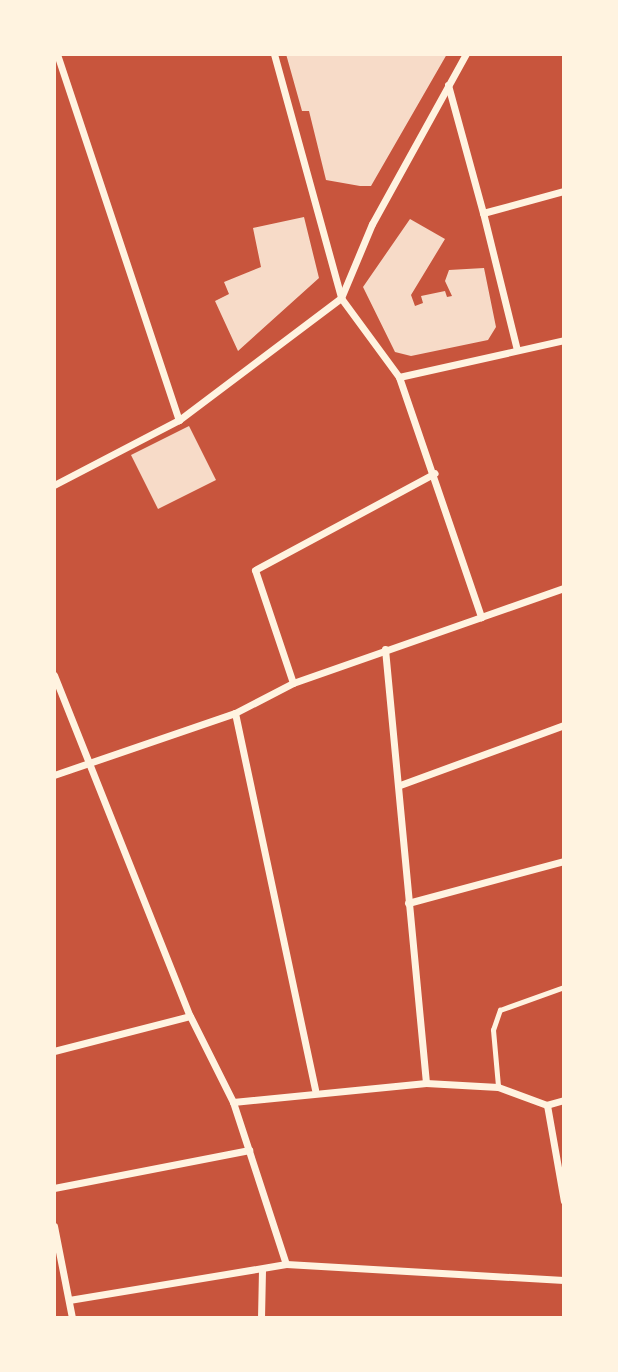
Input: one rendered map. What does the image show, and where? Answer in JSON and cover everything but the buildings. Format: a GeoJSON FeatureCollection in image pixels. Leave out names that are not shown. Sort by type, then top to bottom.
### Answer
{"type":"FeatureCollection","features":[{"type":"Feature","properties":{"kind":"street"},"geometry":{"type":"LineString","coordinates":[[57,54],[179,420]]}},
{"type":"Feature","properties":{"kind":"street"},"geometry":{"type":"LineString","coordinates":[[274,54],[341,298],[399,377],[435,473],[481,617]]}},
{"type":"Feature","properties":{"kind":"street"},"geometry":{"type":"LineString","coordinates":[[54,485],[179,420],[341,298],[372,224],[466,54]]}},
{"type":"Feature","properties":{"kind":"street"},"geometry":{"type":"LineString","coordinates":[[448,85],[517,350]]}},
{"type":"Feature","properties":{"kind":"street"},"geometry":{"type":"LineString","coordinates":[[483,213],[564,191]]}},
{"type":"Feature","properties":{"kind":"street"},"geometry":{"type":"LineString","coordinates":[[399,377],[564,340]]}},
{"type":"Feature","properties":{"kind":"street"},"geometry":{"type":"LineString","coordinates":[[293,683],[255,569],[435,473]]}},
{"type":"Feature","properties":{"kind":"street"},"geometry":{"type":"LineString","coordinates":[[54,775],[235,713],[293,683],[385,649],[564,588]]}},
{"type":"Feature","properties":{"kind":"street"},"geometry":{"type":"LineString","coordinates":[[385,649],[400,785],[408,903],[426,1083]]}},
{"type":"Feature","properties":{"kind":"street"},"geometry":{"type":"LineString","coordinates":[[54,675],[92,762],[190,1016],[233,1102],[286,1264]]}},
{"type":"Feature","properties":{"kind":"street"},"geometry":{"type":"LineString","coordinates":[[235,713],[315,1090]]}},
{"type":"Feature","properties":{"kind":"street"},"geometry":{"type":"LineString","coordinates":[[400,785],[564,725]]}},
{"type":"Feature","properties":{"kind":"street"},"geometry":{"type":"LineString","coordinates":[[408,903],[564,861]]}},
{"type":"Feature","properties":{"kind":"street"},"geometry":{"type":"LineString","coordinates":[[54,1051],[190,1016]]}},
{"type":"Feature","properties":{"kind":"street"},"geometry":{"type":"LineString","coordinates":[[233,1102],[315,1090],[426,1083],[498,1087],[547,1105],[564,1100]]}},
{"type":"Feature","properties":{"kind":"street"},"geometry":{"type":"LineString","coordinates":[[547,1105],[564,1201]]}},
{"type":"Feature","properties":{"kind":"street"},"geometry":{"type":"LineString","coordinates":[[54,1188],[249,1150]]}},
{"type":"Feature","properties":{"kind":"street"},"geometry":{"type":"LineString","coordinates":[[54,1226],[72,1318]]}},
{"type":"Feature","properties":{"kind":"street"},"geometry":{"type":"LineString","coordinates":[[69,1300],[286,1264],[564,1280]]}},
{"type":"Feature","properties":{"kind":"street"},"geometry":{"type":"LineString","coordinates":[[261,1318],[262,1269]]}},
{"type":"Feature","properties":{"kind":"lane"},"geometry":{"type":"LineString","coordinates":[[498,1087],[493,1030],[500,1010],[564,987]]}}]}
